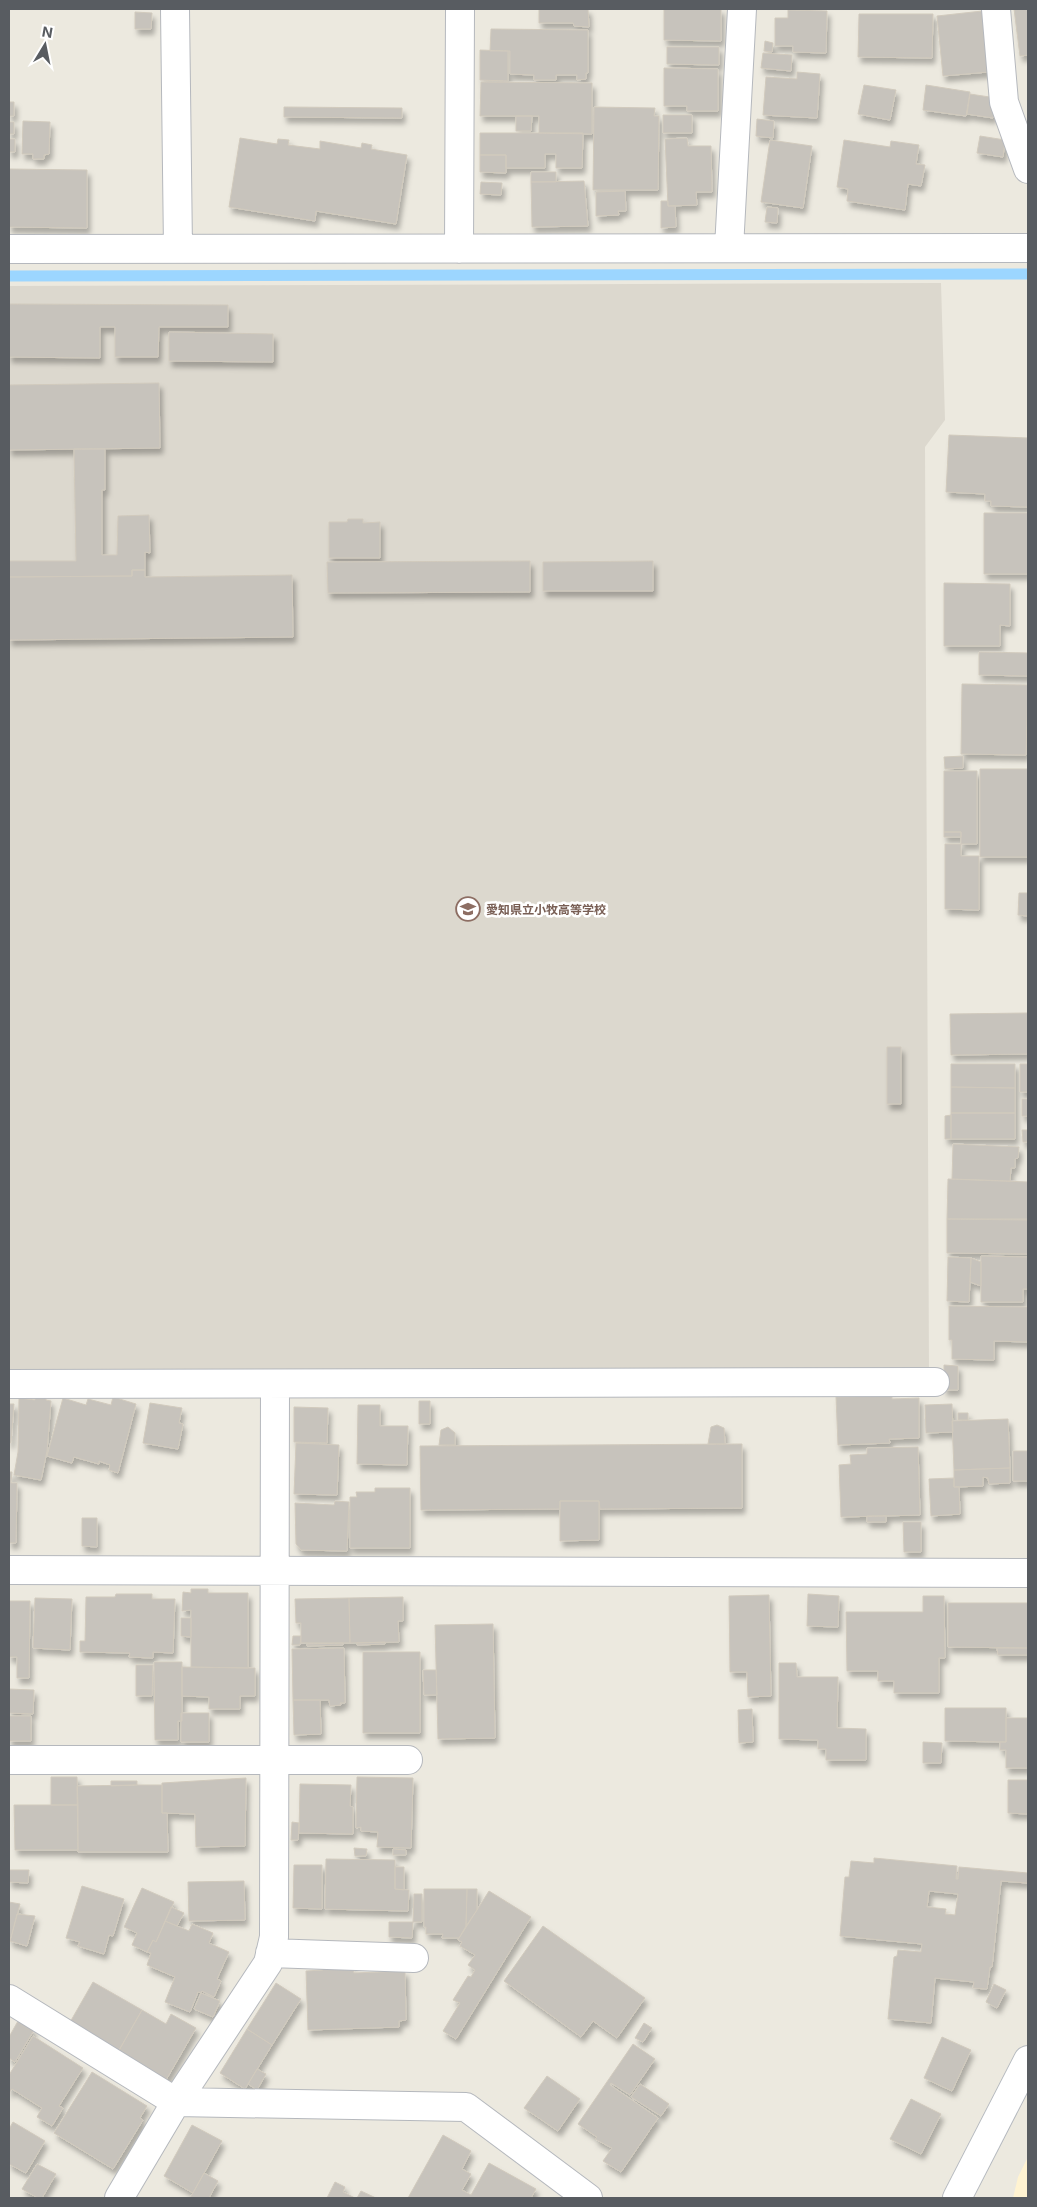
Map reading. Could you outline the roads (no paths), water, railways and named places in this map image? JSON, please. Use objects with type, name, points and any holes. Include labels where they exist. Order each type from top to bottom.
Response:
[{"type":"street","points":[[175,9],[178,249]]},
{"type":"street","points":[[459,249],[460,9]]},
{"type":"street","points":[[729,248],[742,9]]},
{"type":"street","points":[[996,9],[1004,102],[1028,169]]},
{"type":"street","points":[[9,249],[1028,248]]},
{"type":"street","points":[[9,1384],[935,1382]]},
{"type":"street","points":[[119,2198],[176,2102],[268,1962],[274,1937],[275,1384]]},
{"type":"street","points":[[9,1570],[1028,1573]]},
{"type":"street","points":[[9,1760],[275,1762],[408,1760]]},
{"type":"street","points":[[270,1953],[414,1958]]},
{"type":"street","points":[[9,1999],[176,2102],[466,2107],[588,2198]]},
{"type":"street","points":[[957,2198],[1028,2060]]},
{"type":"waterway","points":[[9,276],[1028,274]]},
{"type":"place","name":"愛知県立小牧高等学校","points":[[468,909]]}]
